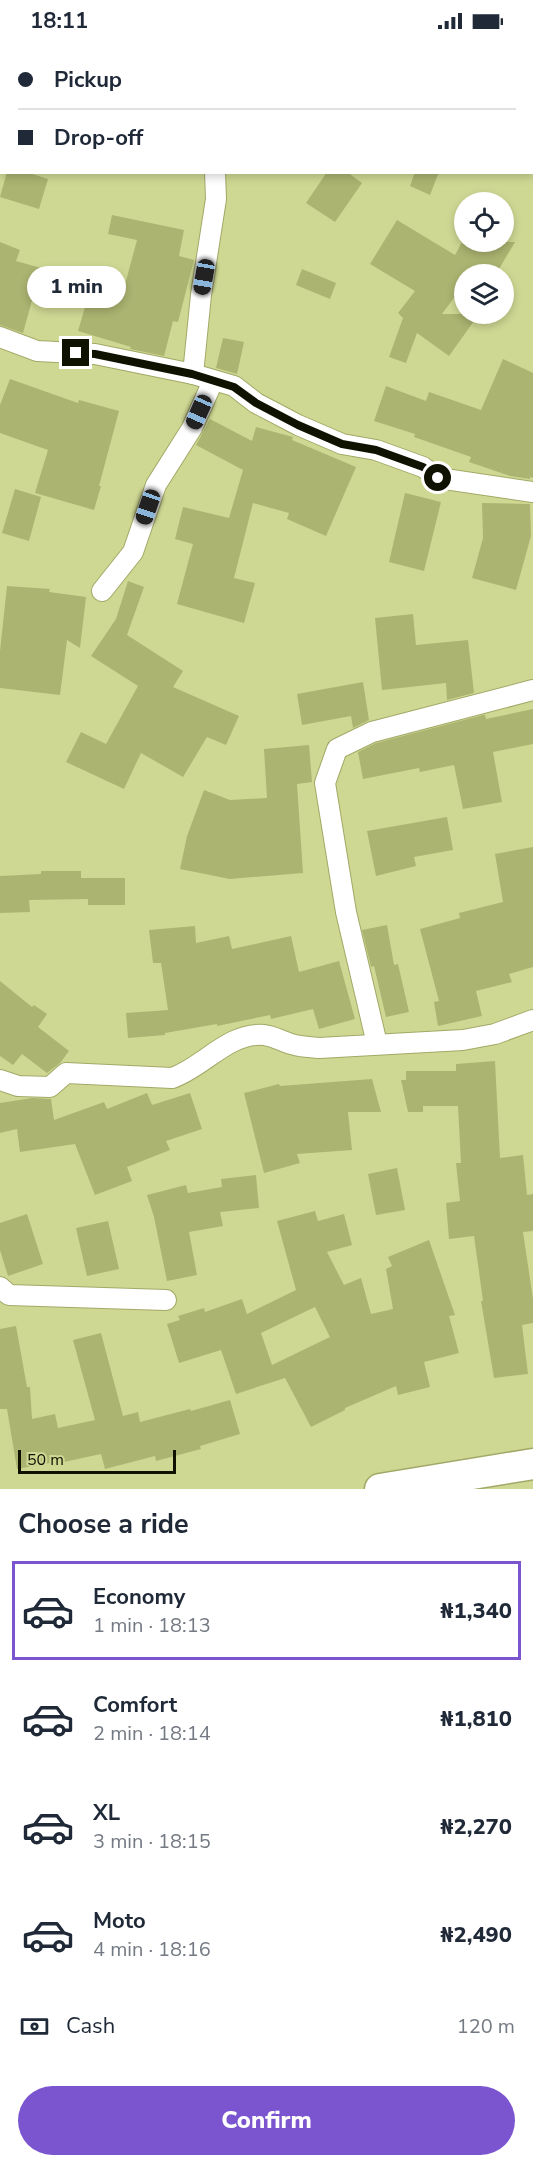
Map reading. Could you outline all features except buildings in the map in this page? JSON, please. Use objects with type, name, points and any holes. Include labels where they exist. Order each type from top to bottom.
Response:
[{"type":"highway","points":[[380,1489],[533,1464]]},
{"type":"street","points":[[192,374],[201,295],[216,199],[215,174]]},
{"type":"street","points":[[0,337],[37,351],[95,354],[192,374],[234,387],[256,403],[342,444],[376,450],[423,467],[438,478],[533,492]]},
{"type":"street","points":[[102,591],[133,552],[156,485],[192,428],[213,381]]},
{"type":"street","points":[[377,1044],[346,912],[325,783],[337,749],[372,732],[533,690]]},
{"type":"street","points":[[0,1080],[18,1086],[50,1087],[66,1073],[172,1078],[183,1074],[242,1037],[265,1035],[295,1045],[319,1048],[463,1040],[495,1034],[533,1020]]},
{"type":"street","points":[[0,1287],[9,1295],[166,1300]]},
{"type":"route","points":[[76,353],[95,354],[192,374],[234,387],[256,403],[298,425],[342,444],[376,450],[423,467],[438,478]]}]
